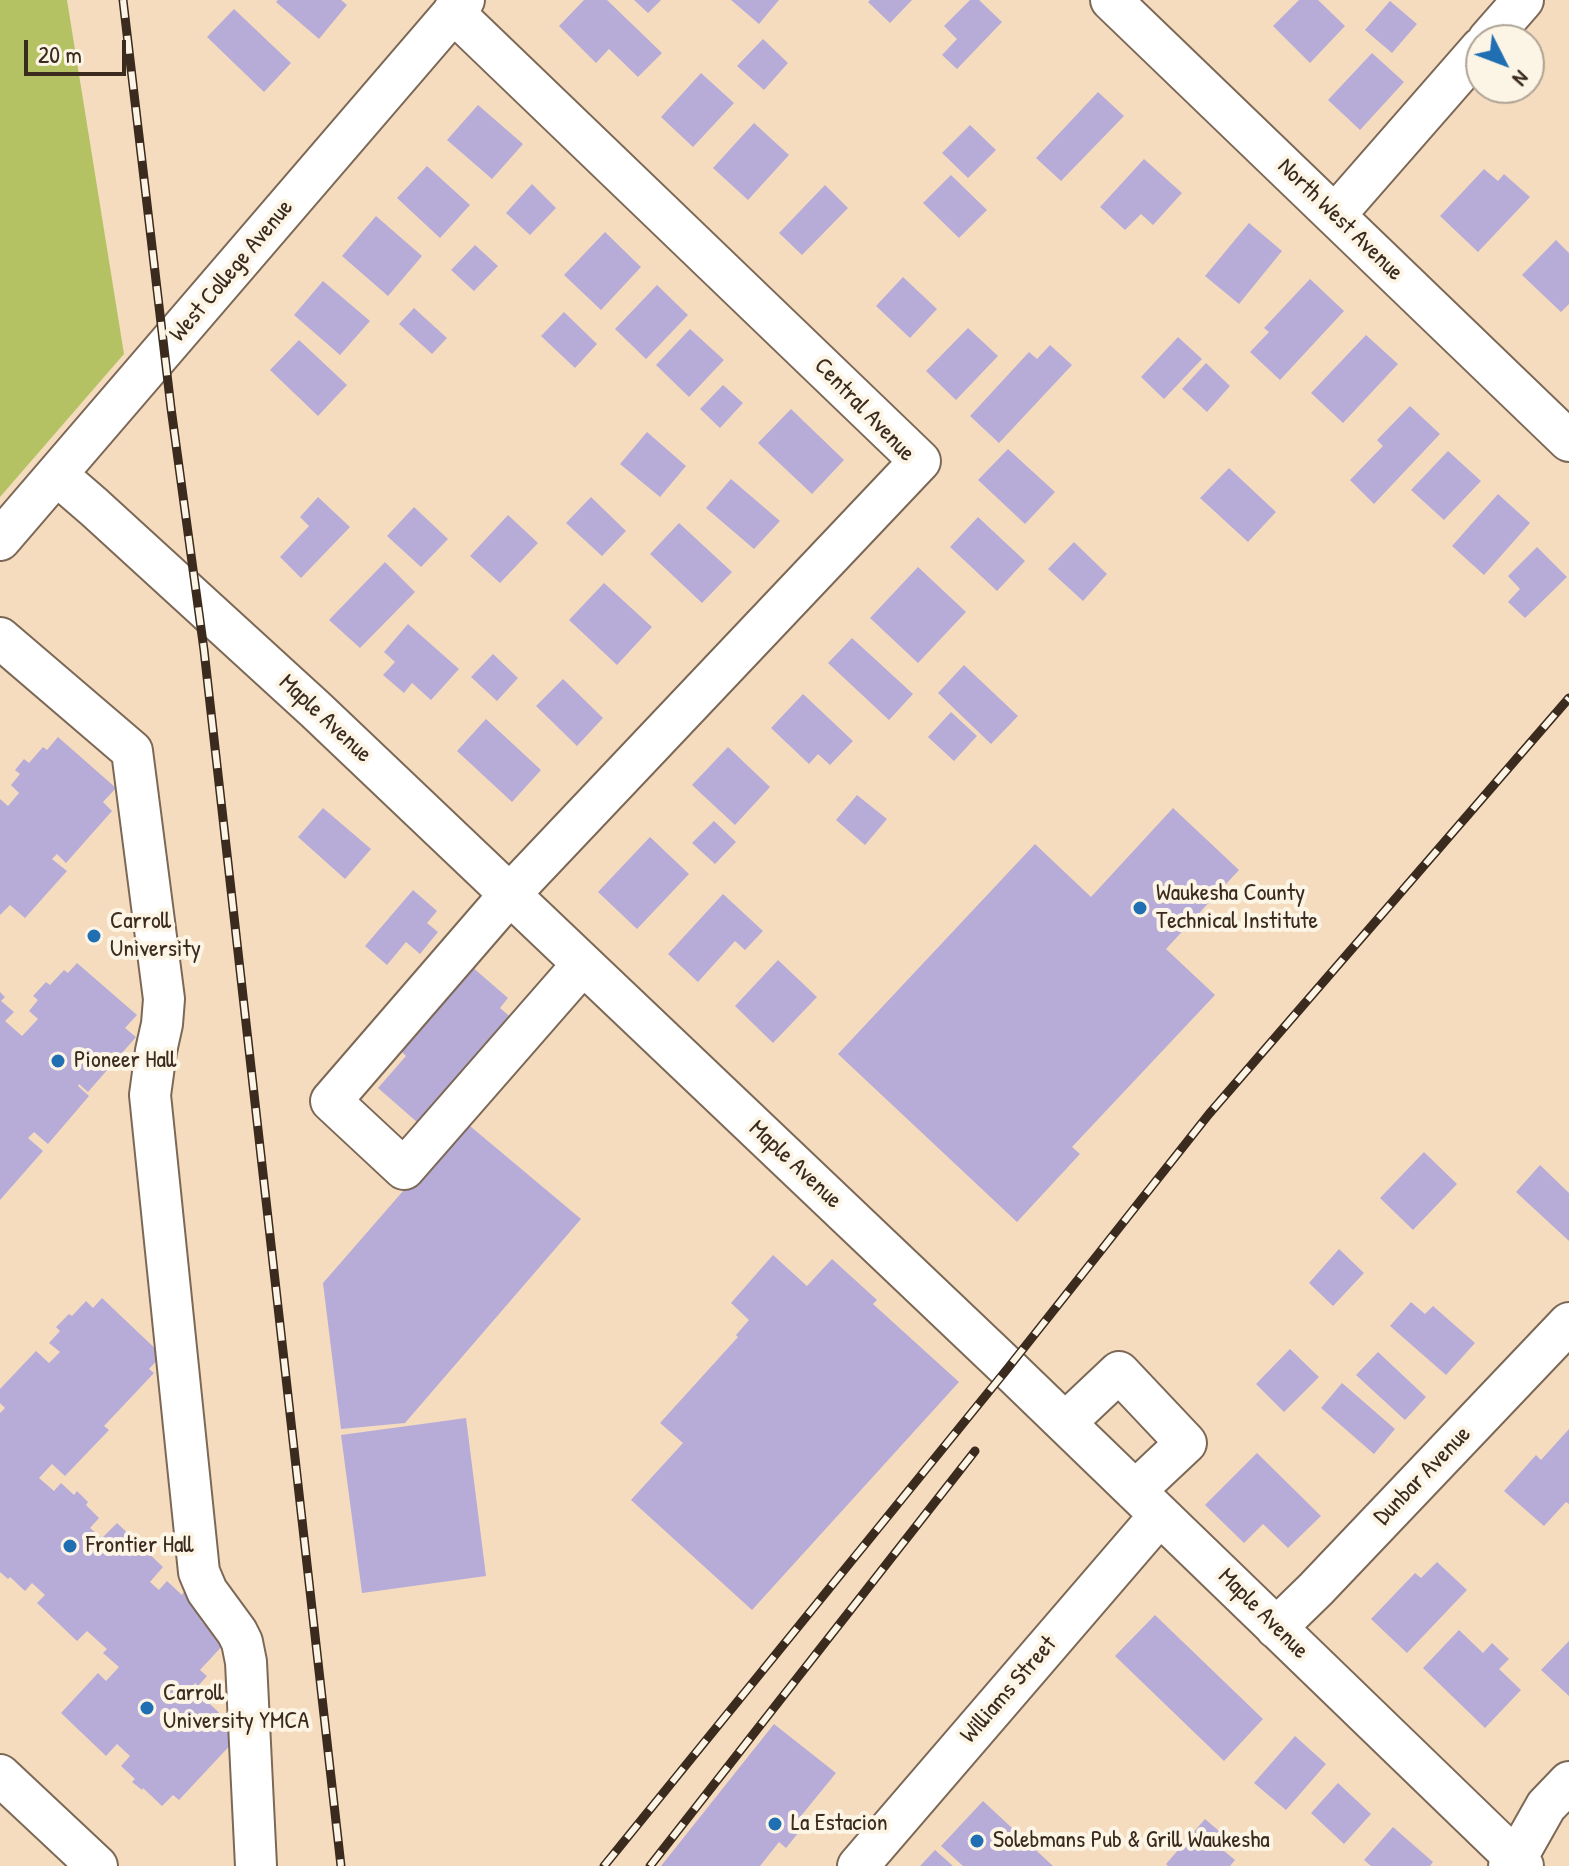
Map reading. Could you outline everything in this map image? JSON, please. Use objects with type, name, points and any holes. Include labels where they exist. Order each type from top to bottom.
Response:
[{"type":"street","points":[[1502,24],[1523,0]]},
{"type":"street","name":"North West Avenue","points":[[1127,5],[1335,215],[1569,441]]},
{"type":"street","name":"West College Avenue","points":[[0,540],[458,6]]},
{"type":"street","name":"Central Avenue","points":[[458,6],[920,461],[510,894]]},
{"type":"street","points":[[1335,215],[1465,66]]},
{"type":"street","name":"Maple Avenue","points":[[57,475],[305,700],[510,894],[1233,1584],[1516,1864]]},
{"type":"street","points":[[0,638],[132,751],[164,999],[150,1095],[199,1572],[207,1591],[237,1632],[246,1662],[256,1866]]},
{"type":"street","points":[[510,894],[331,1101],[404,1169],[583,964]]},
{"type":"street","name":"Dunbar Avenue","points":[[1276,1628],[1569,1323]]},
{"type":"street","name":"Williams Street","points":[[863,1864],[1148,1503],[1186,1443],[1119,1372],[1065,1423]]},
{"type":"street","points":[[0,1775],[97,1866]]},
{"type":"street","points":[[1516,1864],[1546,1806],[1569,1782]]},
{"type":"green space","points":[[0,0],[67,0],[124,354],[0,497]]},
{"type":"building","points":[[341,0],[347,5],[319,39],[276,2]]},
{"type":"building","points":[[584,0],[607,0],[662,53],[638,77],[609,49],[596,63],[559,26]]},
{"type":"building","points":[[634,0],[661,0],[648,13]]},
{"type":"building","points":[[731,0],[779,0],[759,24]]},
{"type":"building","points":[[912,0],[890,23],[868,2]]},
{"type":"building","points":[[970,0],[979,0],[1002,22],[957,69],[942,55],[957,39],[944,26]]},
{"type":"building","points":[[1299,0],[1318,0],[1345,26],[1310,63],[1273,26]]},
{"type":"building","points":[[1390,1],[1417,24],[1392,53],[1365,30]]},
{"type":"building","points":[[234,9],[291,63],[264,92],[207,37]]},
{"type":"building","points":[[763,39],[788,63],[764,90],[737,66]]},
{"type":"building","points":[[1372,53],[1404,82],[1360,130],[1328,100]]},
{"type":"building","points":[[701,73],[734,103],[693,147],[661,117]]},
{"type":"building","points":[[1098,92],[1124,116],[1061,181],[1036,158]]},
{"type":"building","points":[[478,105],[523,144],[492,179],[447,140]]},
{"type":"building","points":[[754,123],[789,155],[748,200],[713,168]]},
{"type":"building","points":[[970,125],[996,150],[968,178],[942,153]]},
{"type":"building","points":[[1144,159],[1182,193],[1153,225],[1141,214],[1125,230],[1100,207]]},
{"type":"building","points":[[427,166],[470,205],[440,238],[397,198]]},
{"type":"building","points":[[1484,169],[1498,181],[1504,174],[1530,197],[1478,252],[1440,216]]},
{"type":"building","points":[[951,175],[987,210],[959,238],[923,203]]},
{"type":"building","points":[[532,184],[556,208],[530,235],[506,213]]},
{"type":"building","points":[[825,185],[848,208],[802,255],[779,233]]},
{"type":"building","points":[[376,216],[422,256],[388,296],[342,256]]},
{"type":"building","points":[[1249,223],[1282,251],[1239,304],[1205,276]]},
{"type":"building","points":[[605,232],[641,267],[601,310],[564,275]]},
{"type":"building","points":[[1556,240],[1569,253],[1569,304],[1561,312],[1522,275]]},
{"type":"building","points":[[475,245],[498,266],[474,291],[451,270]]},
{"type":"building","points":[[903,277],[937,309],[910,338],[876,306]]},
{"type":"building","points":[[1310,279],[1344,311],[1280,380],[1250,352],[1269,332],[1264,328]]},
{"type":"building","points":[[323,281],[370,321],[340,355],[294,315]]},
{"type":"building","points":[[657,285],[688,315],[646,359],[615,329]]},
{"type":"building","points":[[414,308],[447,338],[432,354],[399,324]]},
{"type":"building","points":[[564,312],[597,344],[575,368],[541,336]]},
{"type":"building","points":[[968,328],[998,356],[956,400],[926,371]]},
{"type":"building","points":[[690,329],[724,360],[689,397],[656,365]]},
{"type":"building","points":[[1366,335],[1398,364],[1343,423],[1311,393]]},
{"type":"building","points":[[1178,337],[1202,359],[1164,399],[1141,377]]},
{"type":"building","points":[[299,340],[347,385],[318,416],[270,370]]},
{"type":"building","points":[[1050,345],[1072,365],[999,443],[970,416],[1029,352],[1037,359]]},
{"type":"building","points":[[1206,363],[1230,386],[1207,412],[1182,389]]},
{"type":"building","points":[[723,385],[743,403],[720,428],[700,409]]},
{"type":"building","points":[[1410,406],[1440,434],[1374,504],[1350,480],[1383,446],[1377,440]]},
{"type":"building","points":[[791,409],[844,460],[812,494],[758,443]]},
{"type":"building","points":[[647,432],[686,466],[660,497],[620,464]]},
{"type":"building","points":[[1008,449],[1055,492],[1025,524],[978,480]]},
{"type":"building","points":[[1448,451],[1481,481],[1444,520],[1411,490]]},
{"type":"building","points":[[1229,468],[1276,512],[1248,542],[1200,498]]},
{"type":"building","points":[[731,479],[780,521],[754,549],[706,508]]},
{"type":"building","points":[[1498,494],[1530,523],[1484,575],[1452,546]]},
{"type":"building","points":[[318,497],[350,527],[301,578],[280,557],[309,526],[300,517]]},
{"type":"building","points":[[591,497],[626,531],[602,556],[566,523]]},
{"type":"building","points":[[414,507],[448,539],[421,567],[387,536]]},
{"type":"building","points":[[508,515],[538,543],[500,583],[470,556]]},
{"type":"building","points":[[978,517],[1025,561],[997,591],[950,547]]},
{"type":"building","points":[[679,523],[732,572],[702,603],[650,554]]},
{"type":"building","points":[[1074,542],[1107,574],[1083,601],[1048,569]]},
{"type":"building","points":[[1537,547],[1567,577],[1525,618],[1508,602],[1520,589],[1508,576]]},
{"type":"building","points":[[385,562],[415,592],[360,648],[329,620]]},
{"type":"building","points":[[918,567],[966,612],[918,663],[870,618]]},
{"type":"building","points":[[604,583],[652,627],[617,665],[569,620]]},
{"type":"building","points":[[408,624],[459,669],[431,700],[412,683],[404,693],[383,675],[395,662],[384,652]]},
{"type":"building","points":[[852,638],[913,694],[889,720],[828,663]]},
{"type":"building","points":[[493,654],[518,678],[497,701],[471,677]]},
{"type":"building","points":[[964,665],[1018,716],[991,744],[938,693]]},
{"type":"building","points":[[563,679],[603,718],[577,746],[536,706]]},
{"type":"building","points":[[803,694],[853,741],[830,765],[818,754],[809,764],[771,728]]},
{"type":"building","points":[[951,712],[977,736],[954,761],[928,737]]},
{"type":"building","points":[[486,719],[541,770],[512,802],[457,751]]},
{"type":"building","points":[[58,737],[116,788],[103,802],[112,811],[66,863],[57,854],[52,859],[67,871],[25,918],[10,905],[0,915],[0,799],[8,806],[19,793],[11,785],[20,774],[15,770],[24,759],[29,763],[43,747],[47,750]]},
{"type":"building","points":[[728,747],[770,787],[735,825],[692,785]]},
{"type":"building","points":[[857,795],[887,819],[865,845],[836,820]]},
{"type":"building","points":[[323,808],[371,849],[345,879],[298,837]]},
{"type":"building","points":[[1173,808],[1239,870],[1166,949],[1215,995],[1072,1147],[1080,1154],[1017,1222],[838,1054],[1035,844],[1091,897]]},
{"type":"building","points":[[714,821],[736,842],[715,864],[692,843]]},
{"type":"building","points":[[650,837],[689,874],[637,929],[598,892]]},
{"type":"building","points":[[413,890],[437,911],[427,923],[438,932],[420,954],[406,942],[387,965],[365,946]]},
{"type":"building","points":[[723,894],[763,931],[745,950],[735,941],[698,982],[668,954]]},
{"type":"building","points":[[778,960],[817,997],[773,1043],[735,1006]]},
{"type":"building","name":"Pioneer Hall","points":[[77,963],[137,1015],[125,1028],[136,1037],[88,1092],[79,1084],[89,1096],[48,1144],[34,1132],[28,1138],[43,1151],[0,1200],[0,992],[5,997],[1,1001],[14,1012],[5,1021],[22,1036],[38,1019],[29,1011],[38,1000],[33,996],[46,982],[50,985],[64,970],[68,973]]},
{"type":"building","points":[[471,966],[508,998],[500,1008],[522,1027],[425,1129],[378,1088],[406,1056],[398,1048]]},
{"type":"building","points":[[464,1121],[581,1219],[405,1423],[341,1429],[323,1283]]},
{"type":"building","points":[[1424,1152],[1457,1184],[1413,1230],[1380,1198]]},
{"type":"building","points":[[1540,1165],[1569,1193],[1569,1241],[1516,1192]]},
{"type":"building","points":[[1339,1249],[1364,1273],[1333,1306],[1309,1283]]},
{"type":"building","points":[[773,1255],[807,1286],[832,1259],[877,1300],[873,1304],[959,1382],[752,1610],[631,1500],[683,1443],[660,1423],[738,1337],[736,1335],[749,1320],[731,1303]]},
{"type":"building","name":"Frontier Hall","points":[[102,1298],[162,1355],[149,1369],[154,1373],[104,1426],[109,1430],[65,1476],[52,1464],[39,1478],[54,1491],[61,1483],[74,1495],[77,1491],[99,1518],[90,1528],[102,1538],[117,1523],[163,1567],[150,1582],[159,1590],[167,1581],[182,1595],[184,1592],[196,1602],[192,1605],[205,1617],[201,1621],[225,1643],[200,1670],[207,1676],[198,1686],[195,1683],[192,1687],[233,1726],[228,1731],[236,1739],[179,1800],[173,1795],[162,1806],[132,1782],[135,1779],[121,1766],[130,1756],[117,1744],[106,1756],[61,1713],[98,1673],[106,1681],[119,1667],[103,1653],[107,1649],[87,1631],[77,1641],[37,1603],[45,1595],[32,1583],[25,1591],[0,1572],[0,1413],[5,1408],[0,1403],[0,1389],[36,1351],[49,1363],[60,1352],[49,1343],[60,1331],[56,1327],[86,1301],[93,1308]]},
{"type":"building","points":[[1411,1302],[1425,1314],[1433,1306],[1475,1343],[1446,1375],[1390,1326]]},
{"type":"building","points":[[1290,1349],[1319,1377],[1284,1412],[1256,1384]]},
{"type":"building","points":[[1378,1352],[1426,1397],[1405,1420],[1356,1375]]},
{"type":"building","points":[[1342,1383],[1395,1429],[1374,1454],[1321,1408]]},
{"type":"building","points":[[466,1418],[486,1576],[362,1593],[341,1435]]},
{"type":"building","points":[[1569,1429],[1569,1504],[1566,1502],[1544,1526],[1504,1491],[1536,1455],[1541,1460]]},
{"type":"building","points":[[1257,1453],[1321,1516],[1288,1548],[1263,1524],[1244,1543],[1205,1505]]},
{"type":"building","points":[[1437,1562],[1467,1590],[1407,1653],[1371,1619],[1415,1573],[1421,1578]]},
{"type":"building","points":[[1155,1615],[1263,1719],[1224,1761],[1115,1656]]},
{"type":"building","points":[[1459,1630],[1483,1653],[1492,1643],[1509,1659],[1499,1669],[1521,1690],[1485,1728],[1423,1668]]},
{"type":"building","points":[[1569,1641],[1569,1696],[1541,1670]]},
{"type":"building","points":[[774,1724],[836,1773],[792,1827],[799,1832],[786,1848],[779,1842],[760,1866],[661,1866]]},
{"type":"building","points":[[1295,1736],[1326,1764],[1286,1810],[1254,1783]]},
{"type":"building","points":[[1338,1783],[1371,1814],[1344,1844],[1311,1813]]},
{"type":"building","points":[[983,1801],[1053,1866],[963,1866],[941,1846]]},
{"type":"building","points":[[1205,1819],[1226,1837],[1218,1846],[1235,1860],[1230,1866],[1168,1866],[1166,1864]]},
{"type":"building","points":[[1393,1827],[1433,1862],[1430,1866],[1371,1866],[1364,1860]]},
{"type":"building","points":[[935,1850],[953,1866],[920,1866]]},
{"type":"railway","points":[[123,0],[171,408],[204,650],[341,1866]]},
{"type":"railway","points":[[604,1866],[1008,1368],[1209,1114],[1569,698]]},
{"type":"railway","points":[[650,1866],[975,1451]]},
{"type":"place","name":"Waukesha County Technical Institute","points":[[1140,908]]},
{"type":"place","name":"Carroll University","points":[[94,936]]},
{"type":"place","name":"Pioneer Hall","points":[[58,1061]]},
{"type":"place","name":"Frontier Hall","points":[[70,1546]]},
{"type":"place","name":"Carroll University YMCA","points":[[147,1708]]},
{"type":"place","name":"La Estacion","points":[[775,1824]]},
{"type":"place","name":"Solebmans Pub & Grill Waukesha","points":[[977,1841]]}]
